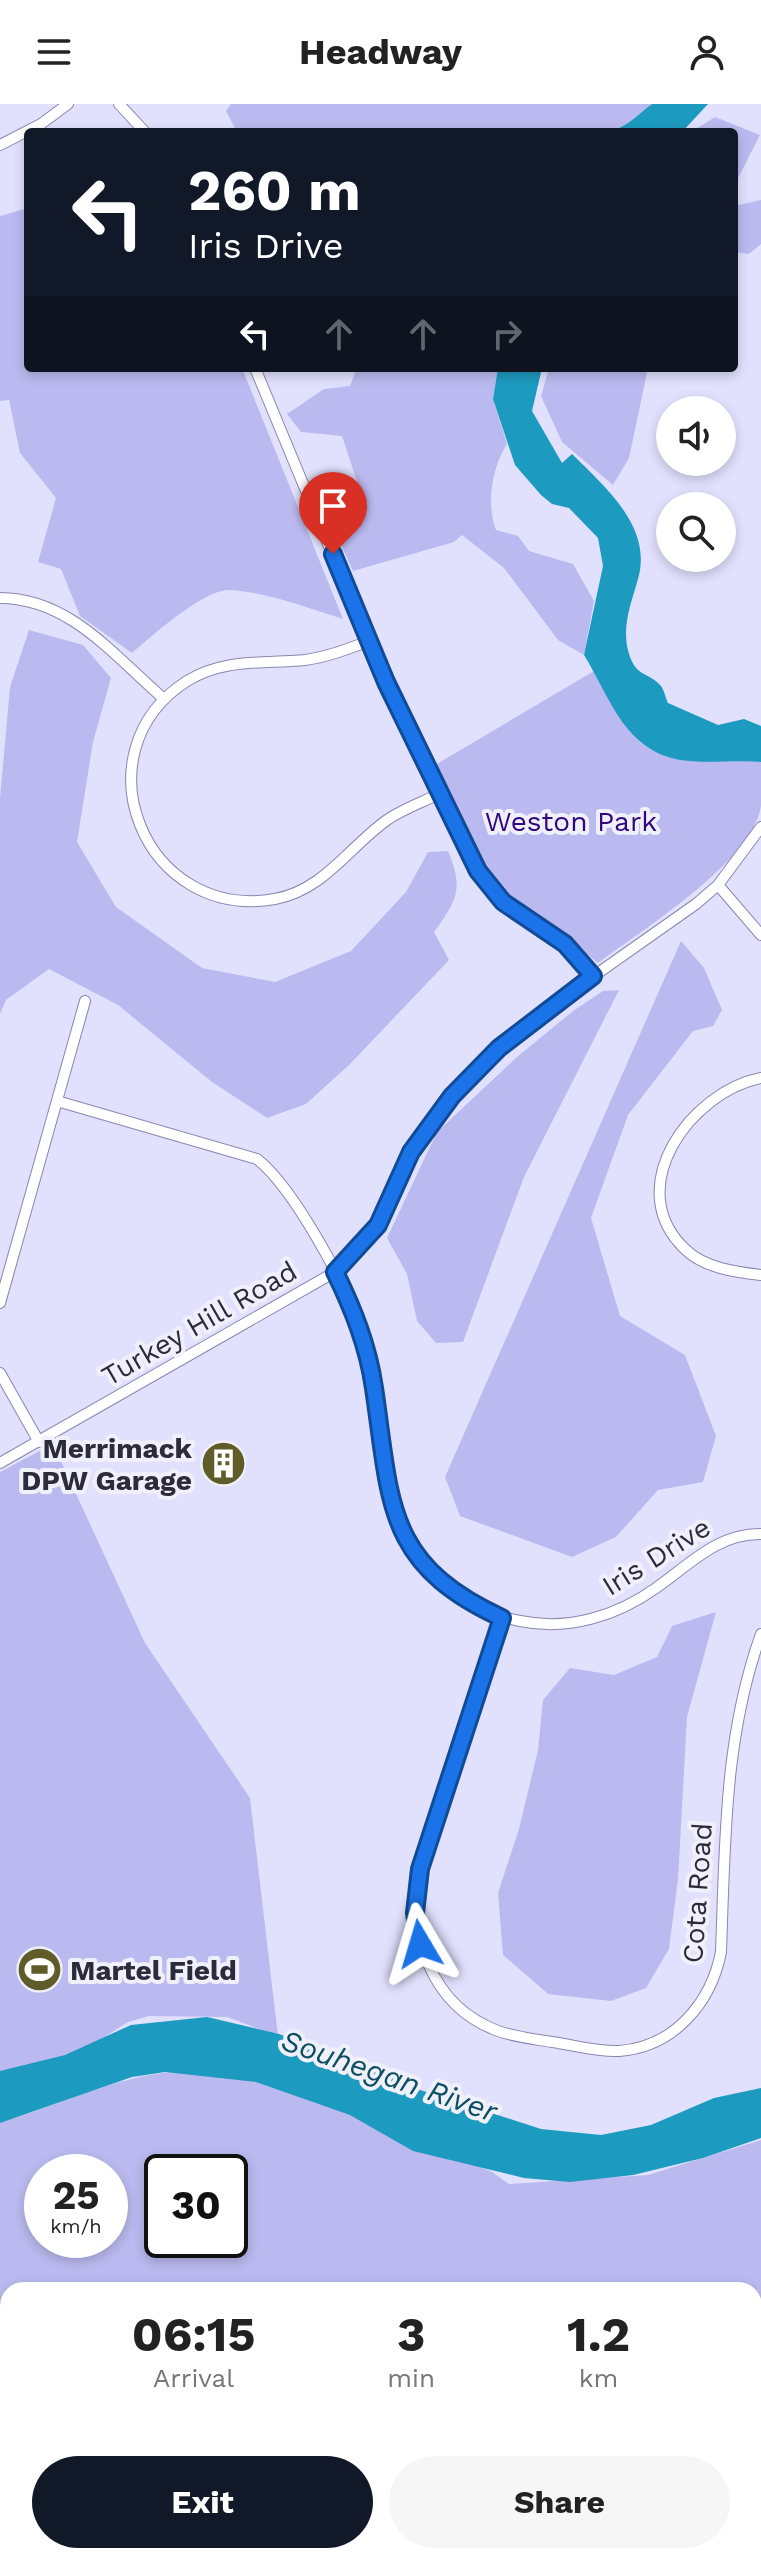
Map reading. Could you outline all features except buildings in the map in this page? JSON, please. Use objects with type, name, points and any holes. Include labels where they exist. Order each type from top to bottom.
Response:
[{"type":"street","points":[[33,128],[68,104]]},
{"type":"street","points":[[119,104],[141,128]]},
{"type":"street","points":[[0,145],[24,133]]},
{"type":"street","points":[[257,372],[369,641],[489,888],[510,909],[565,944],[593,976]]},
{"type":"street","points":[[0,598],[39,603],[68,616],[164,699]]},
{"type":"street","points":[[369,641],[320,657],[221,666],[190,679],[164,699],[147,723],[135,750],[131,778],[134,807],[143,835],[159,859],[180,879],[206,893],[248,901],[291,895],[324,876],[385,821],[441,793]]},
{"type":"street","name":"Turkey Hill Road","points":[[0,1463],[335,1272],[378,1225],[411,1152],[452,1096],[499,1048],[718,885],[761,827]]},
{"type":"street","points":[[718,885],[761,935]]},
{"type":"street","points":[[0,1303],[85,1001]]},
{"type":"street","points":[[761,1078],[728,1088],[687,1120],[667,1156],[661,1197],[665,1218],[674,1236],[687,1251],[724,1269],[761,1275]]},
{"type":"street","name":"Iris Drive","points":[[57,1101],[257,1159],[273,1172],[335,1272],[363,1334],[374,1386],[386,1489],[415,1555],[444,1584],[502,1618],[543,1624],[603,1616],[641,1599],[726,1539],[761,1534]]},
{"type":"street","points":[[0,1373],[39,1442]]},
{"type":"street","name":"Cota Road","points":[[502,1618],[420,1869],[415,1913],[420,1944],[431,1971],[448,1996],[485,2024],[514,2035],[608,2051],[636,2048],[673,2032],[701,2004],[715,1978],[721,1952],[730,1750],[741,1698],[761,1634]]},
{"type":"green space","points":[[231,104],[652,104],[617,128],[235,128],[226,111]]},
{"type":"green space","points":[[715,117],[760,135],[738,178],[738,128],[697,128]]},
{"type":"green space","points":[[761,200],[761,244],[749,254],[738,253],[738,205]]},
{"type":"green space","points":[[24,209],[24,372],[244,372],[343,619],[272,597],[229,590],[192,605],[132,653],[80,616],[61,569],[38,562],[56,498],[20,453],[9,400],[0,401],[0,216]]},
{"type":"green space","points":[[355,372],[497,372],[493,399],[507,444],[492,486],[491,509],[496,530],[518,536],[529,551],[573,564],[594,601],[584,655],[558,640],[504,568],[462,535],[454,542],[353,571],[320,498],[330,491],[347,510],[364,503],[342,436],[301,432],[287,414],[324,389],[350,386]]},
{"type":"green space","points":[[548,372],[647,372],[629,458],[613,485],[562,442],[541,396]]},
{"type":"green space","points":[[29,630],[83,645],[111,678],[93,742],[77,842],[116,907],[202,968],[275,982],[351,951],[406,892],[428,852],[448,851],[456,875],[456,894],[434,932],[449,960],[350,1064],[306,1104],[267,1118],[212,1082],[118,1005],[49,969],[6,1000],[0,1014],[0,798],[10,687]]},
{"type":"green space","name":"Weston Park","points":[[594,671],[626,725],[650,749],[679,758],[761,762],[761,806],[753,827],[738,850],[667,914],[598,963],[560,933],[505,900],[476,861],[435,765]]},
{"type":"green space","points":[[681,941],[704,968],[722,1010],[713,1026],[693,1031],[628,1115],[591,1218],[620,1316],[685,1355],[716,1436],[703,1482],[658,1490],[616,1537],[572,1557],[460,1516],[445,1477]]},
{"type":"green space","points":[[619,990],[524,1177],[463,1342],[436,1343],[417,1321],[407,1274],[387,1238],[437,1132],[517,1057],[573,1011],[603,991]]},
{"type":"green space","points":[[53,1444],[145,1643],[250,1798],[278,2036],[227,2017],[149,2016],[128,2022],[78,2054],[0,2072],[0,1472]]},
{"type":"green space","points":[[716,1612],[687,1717],[678,1879],[669,1949],[646,1988],[611,2001],[548,1994],[503,1955],[498,1893],[519,1829],[538,1750],[543,1700],[570,1668],[614,1675],[657,1657],[672,1626]]},
{"type":"green space","points":[[191,2071],[259,2082],[351,2110],[492,2172],[509,2184],[648,2175],[761,2140],[761,2282],[0,2282],[0,2122],[117,2083]]},
{"type":"water","points":[[652,104],[708,104],[686,128],[618,128]]},
{"type":"water","points":[[497,372],[541,372],[532,411],[562,463],[572,454],[598,480],[623,509],[639,542],[641,560],[626,628],[627,646],[633,664],[661,686],[668,703],[718,725],[744,719],[761,726],[761,762],[690,761],[668,757],[639,740],[617,715],[584,655],[603,566],[598,538],[569,508],[552,504],[541,495],[515,465],[493,399]]},
{"type":"water","name":"Souhegan River","points":[[207,2017],[279,2034],[382,2069],[420,2090],[541,2129],[601,2135],[651,2125],[714,2098],[761,2088],[761,2138],[703,2158],[633,2175],[570,2182],[524,2178],[413,2151],[350,2115],[256,2082],[165,2072],[132,2077],[0,2123],[0,2071],[65,2055],[131,2025]]},
{"type":"place","name":"Merrimack DPW Garage","points":[[223,1464]]},
{"type":"place","name":"Martel Field","points":[[39,1970]]},
{"type":"route","points":[[333,554],[386,682],[478,871],[503,902],[565,944],[593,976],[499,1048],[452,1096],[427,1126],[411,1152],[378,1225],[364,1244],[335,1272],[363,1334],[374,1386],[386,1489],[396,1519],[415,1555],[428,1570],[461,1597],[502,1618],[420,1869],[415,1913],[420,1944]]}]
